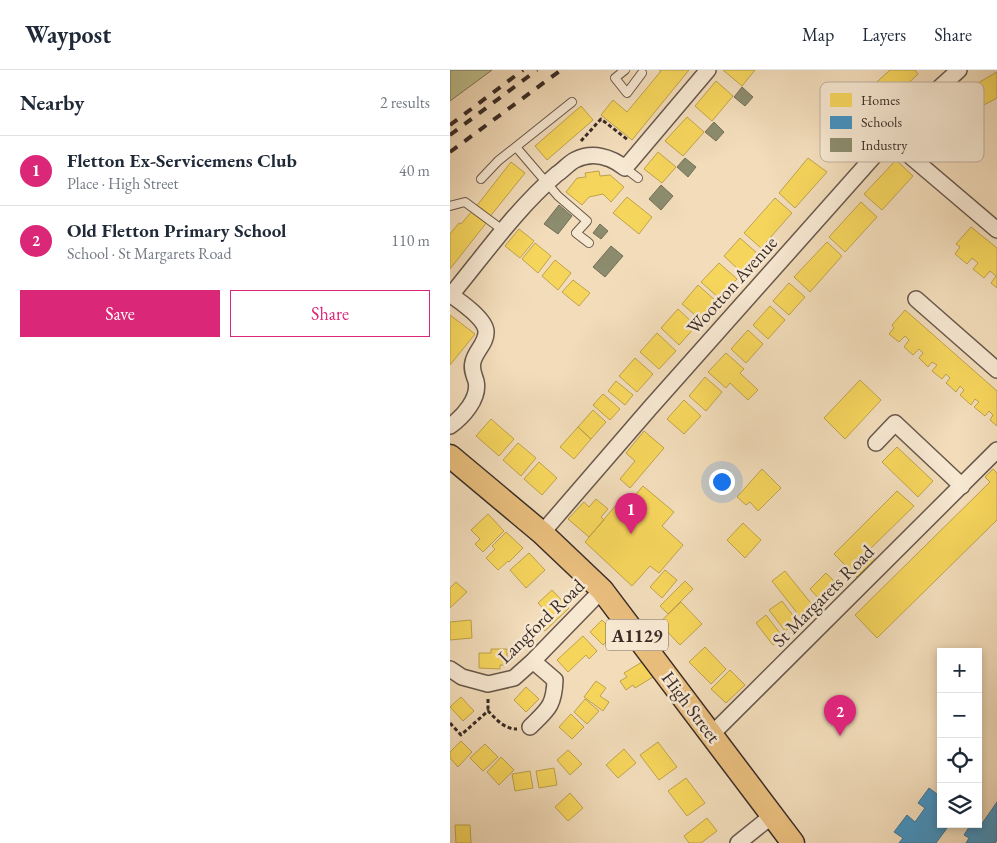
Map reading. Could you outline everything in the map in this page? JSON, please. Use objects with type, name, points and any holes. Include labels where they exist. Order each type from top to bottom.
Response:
[{"type":"main road","name":"High Street","points":[[450,456],[542,533],[602,590],[794,843]]},
{"type":"street","points":[[450,426],[472,402],[476,392],[472,362],[485,340],[486,330],[483,322],[452,299],[527,202],[547,183],[575,160],[588,157],[601,156],[614,159],[625,168],[708,70]]},
{"type":"street","name":"Wootton Avenue","points":[[946,82],[959,70]]},
{"type":"street","name":"Wootton Avenue","points":[[542,533],[650,408],[869,162]]},
{"type":"street","points":[[917,162],[997,230]]},
{"type":"street","points":[[916,299],[997,370]]},
{"type":"street","points":[[876,443],[894,423],[962,486]]},
{"type":"street","name":"St Margarets Road","points":[[712,734],[997,450]]},
{"type":"street","name":"Langford Road","points":[[450,669],[462,677],[488,684],[514,678],[602,590]]},
{"type":"street","points":[[530,727],[550,706],[555,696],[555,680],[534,660]]},
{"type":"street","points":[[738,843],[773,815]]},
{"type":"lane","points":[[625,70],[615,78],[627,93],[642,73]]},
{"type":"lane","points":[[481,179],[498,161],[572,102]]},
{"type":"lane","points":[[516,147],[558,196],[587,221],[576,233],[589,243]]},
{"type":"lane","points":[[625,168],[638,178]]},
{"type":"lane","points":[[450,206],[465,202],[504,231]]},
{"type":"path","points":[[450,723],[461,735],[488,711],[510,729],[530,727]]},
{"type":"green space","points":[[450,70],[492,70],[450,101]]},
{"type":"building: Homes","points":[[659,70],[689,70],[632,140],[601,115],[613,100],[627,112],[661,71]]},
{"type":"building: Homes","points":[[723,70],[755,70],[742,86]]},
{"type":"building: Homes","points":[[890,70],[915,70],[918,74],[910,82],[877,82]]},
{"type":"building: Homes","points":[[997,72],[997,98],[984,105],[984,82],[980,82]]},
{"type":"building: Homes","points":[[716,81],[733,96],[712,121],[695,106]]},
{"type":"building: Homes","points":[[581,106],[593,120],[547,160],[535,146]]},
{"type":"building: Homes","points":[[687,117],[704,132],[683,156],[665,141]]},
{"type":"building: Homes","points":[[658,152],[676,167],[662,183],[644,169]]},
{"type":"building: Homes","points":[[808,158],[827,172],[795,208],[779,193]]},
{"type":"building: Homes","points":[[511,162],[525,173],[488,219],[475,208]]},
{"type":"building: Homes","points":[[894,162],[898,162],[913,176],[882,210],[864,194]]},
{"type":"building: Homes","points":[[599,171],[600,176],[610,175],[624,187],[611,202],[603,194],[589,197],[582,205],[566,192],[577,178],[586,177],[585,173]]},
{"type":"building: Homes","points":[[627,197],[652,217],[639,234],[613,213]]},
{"type":"building: Homes","points":[[775,198],[792,213],[761,248],[744,233]]},
{"type":"building: Homes","points":[[861,202],[877,217],[845,252],[829,237]]},
{"type":"building: Homes","points":[[473,210],[487,222],[450,269],[450,234]]},
{"type":"building: Homes","points":[[971,227],[997,248],[997,288],[991,283],[996,276],[990,271],[984,278],[973,269],[978,263],[972,258],[967,264],[955,254],[960,247],[956,244]]},
{"type":"building: Homes","points":[[519,229],[534,241],[520,258],[505,246]]},
{"type":"building: Homes","points":[[740,238],[758,254],[741,272],[724,256]]},
{"type":"building: Homes","points":[[827,242],[842,256],[810,292],[794,277]]},
{"type":"building: Homes","points":[[535,243],[551,256],[538,273],[522,259]]},
{"type":"building: Homes","points":[[555,260],[571,273],[558,290],[542,276]]},
{"type":"building: Homes","points":[[719,263],[737,279],[719,298],[701,282]]},
{"type":"building: Homes","points":[[573,280],[590,293],[579,306],[562,292]]},
{"type":"building: Homes","points":[[789,283],[805,297],[789,315],[773,301]]},
{"type":"building: Homes","points":[[698,285],[717,302],[701,320],[682,304]]},
{"type":"building: Homes","points":[[770,306],[785,320],[768,339],[753,325]]},
{"type":"building: Homes","points":[[678,309],[696,326],[679,345],[661,328]]},
{"type":"building: Homes","points":[[905,310],[997,391],[997,426],[990,420],[993,415],[989,411],[985,416],[974,407],[979,402],[975,399],[971,405],[960,395],[964,390],[960,386],[956,392],[946,383],[950,378],[946,374],[942,379],[932,371],[937,365],[932,362],[928,367],[919,358],[923,353],[919,349],[913,355],[904,347],[909,340],[905,336],[899,342],[889,334],[894,328],[892,325]]},
{"type":"building: Homes","points":[[450,315],[475,334],[450,365]]},
{"type":"building: Homes","points":[[748,330],[763,344],[746,363],[731,349]]},
{"type":"building: Homes","points":[[657,333],[676,351],[659,369],[640,352]]},
{"type":"building: Homes","points":[[726,353],[744,369],[740,373],[758,390],[748,400],[730,383],[726,388],[708,372]]},
{"type":"building: Homes","points":[[635,358],[653,374],[637,392],[619,376]]},
{"type":"building: Homes","points":[[705,377],[722,392],[706,411],[689,396]]},
{"type":"building: Homes","points":[[860,380],[881,400],[845,439],[824,418]]},
{"type":"building: Homes","points":[[616,381],[633,395],[625,405],[608,391]]},
{"type":"building: Homes","points":[[603,394],[620,409],[610,420],[593,405]]},
{"type":"building: Homes","points":[[684,400],[701,416],[684,434],[667,419]]},
{"type":"building: Homes","points":[[593,410],[606,422],[591,439],[578,427]]},
{"type":"building: Homes","points":[[491,419],[514,439],[499,456],[476,436]]},
{"type":"building: Homes","points":[[578,427],[591,439],[574,459],[560,447]]},
{"type":"building: Homes","points":[[644,431],[664,448],[630,488],[620,479],[635,461],[626,453]]},
{"type":"building: Homes","points":[[518,443],[536,458],[521,476],[503,460]]},
{"type":"building: Homes","points":[[897,447],[933,481],[918,497],[882,462]]},
{"type":"building: Homes","points":[[539,462],[557,478],[542,495],[524,479]]},
{"type":"building: Homes","points":[[762,469],[781,488],[758,511],[750,502],[746,505],[737,497]]},
{"type":"building: Homes","points":[[993,469],[997,473],[997,520],[877,638],[855,615],[990,482],[985,477]]},
{"type":"building: Homes","points":[[643,486],[674,512],[662,526],[683,545],[659,573],[650,566],[632,586],[585,542],[616,505],[622,510]]},
{"type":"building: Homes","points":[[897,491],[914,506],[867,552],[875,560],[857,577],[834,554]]},
{"type":"building: Homes","points":[[596,499],[608,509],[601,517],[604,520],[589,537],[568,519],[584,502],[589,507]]},
{"type":"building: Homes","points":[[488,514],[504,531],[483,552],[475,544],[480,539],[471,530]]},
{"type":"building: Homes","points":[[743,523],[761,540],[745,558],[727,540]]},
{"type":"building: Homes","points":[[506,532],[523,548],[498,570],[486,558],[495,549],[492,546]]},
{"type":"building: Homes","points":[[529,553],[545,570],[526,588],[510,570]]},
{"type":"building: Homes","points":[[665,570],[677,580],[662,598],[650,587]]},
{"type":"building: Homes","points":[[785,571],[814,607],[801,618],[772,581]]},
{"type":"building: Homes","points":[[826,573],[838,585],[821,601],[810,589]]},
{"type":"building: Homes","points":[[685,581],[693,589],[668,614],[660,606]]},
{"type":"building: Homes","points":[[456,582],[467,592],[450,608],[450,588]]},
{"type":"building: Homes","points":[[552,590],[569,608],[545,631],[539,626],[550,616],[538,603]]},
{"type":"building: Homes","points":[[782,601],[798,622],[785,631],[769,610]]},
{"type":"building: Homes","points":[[681,602],[702,624],[680,645],[659,623]]},
{"type":"building: Homes","points":[[766,615],[783,637],[773,645],[756,623]]},
{"type":"building: Homes","points":[[471,620],[472,638],[450,640],[450,622]]},
{"type":"building: Homes","points":[[602,620],[615,633],[603,645],[590,632]]},
{"type":"building: Homes","points":[[583,636],[597,651],[589,659],[586,655],[568,672],[557,660]]},
{"type":"building: Homes","points":[[705,647],[726,669],[711,684],[689,662]]},
{"type":"building: Homes","points":[[491,649],[507,649],[507,665],[500,665],[500,669],[479,668],[479,653],[491,653]]},
{"type":"building: Homes","points":[[642,662],[653,677],[635,688],[633,685],[626,690],[620,681],[627,677],[624,673]]},
{"type":"building: Homes","points":[[730,670],[745,685],[726,703],[711,689]]},
{"type":"building: Homes","points":[[596,681],[606,688],[600,696],[609,702],[603,711],[584,697]]},
{"type":"building: Homes","points":[[526,687],[539,699],[526,712],[514,700]]},
{"type":"building: Homes","points":[[461,697],[474,711],[463,721],[450,707]]},
{"type":"building: Homes","points":[[585,699],[599,711],[587,724],[574,712]]},
{"type":"building: Homes","points":[[571,714],[584,727],[572,739],[559,727]]},
{"type":"building: Homes","points":[[461,741],[472,752],[458,767],[450,758],[450,752]]},
{"type":"building: Homes","points":[[658,742],[677,767],[659,780],[640,755]]},
{"type":"building: Homes","points":[[485,744],[498,757],[483,771],[470,758]]},
{"type":"building: Homes","points":[[624,749],[636,763],[618,778],[606,765]]},
{"type":"building: Homes","points":[[568,750],[582,764],[570,775],[557,760]]},
{"type":"building: Homes","points":[[501,757],[514,770],[499,785],[487,772]]},
{"type":"building: Homes","points":[[554,768],[557,785],[539,788],[536,771]]},
{"type":"building: Homes","points":[[530,771],[533,788],[515,791],[512,774]]},
{"type":"building: Homes","points":[[686,778],[705,803],[687,816],[668,791]]},
{"type":"building: Homes","points":[[570,793],[583,808],[568,821],[555,807]]},
{"type":"building: Homes","points":[[707,818],[717,831],[701,843],[689,843],[684,836]]},
{"type":"building: Homes","points":[[455,825],[470,825],[471,843],[456,843]]},
{"type":"building: Schools","points":[[929,788],[937,794],[937,828],[947,828],[936,843],[899,843],[903,838],[894,832],[907,815],[915,822],[925,808],[918,803]]},
{"type":"building: Schools","points":[[997,802],[997,840],[995,843],[966,843],[969,838],[964,835],[968,828],[982,828],[982,824]]},
{"type":"building: Industry","points":[[742,87],[753,97],[745,106],[734,97]]},
{"type":"building: Industry","points":[[714,122],[724,132],[716,141],[705,132]]},
{"type":"building: Industry","points":[[685,158],[696,167],[688,177],[677,167]]},
{"type":"building: Industry","points":[[661,185],[673,196],[661,210],[649,199]]},
{"type":"building: Industry","points":[[559,205],[572,216],[558,234],[544,224]]},
{"type":"building: Industry","points":[[600,224],[608,231],[601,239],[593,233]]},
{"type":"building: Industry","points":[[611,246],[623,256],[605,277],[593,267]]},
{"type":"railway","points":[[450,125],[523,70]]},
{"type":"railway","points":[[450,135],[537,70]]},
{"type":"railway","points":[[450,152],[561,70]]},
{"type":"place","name":"Fletton Ex-Servicemens Club","points":[[631,534]]},
{"type":"place","name":"Old Fletton Primary School","points":[[840,736]]}]
